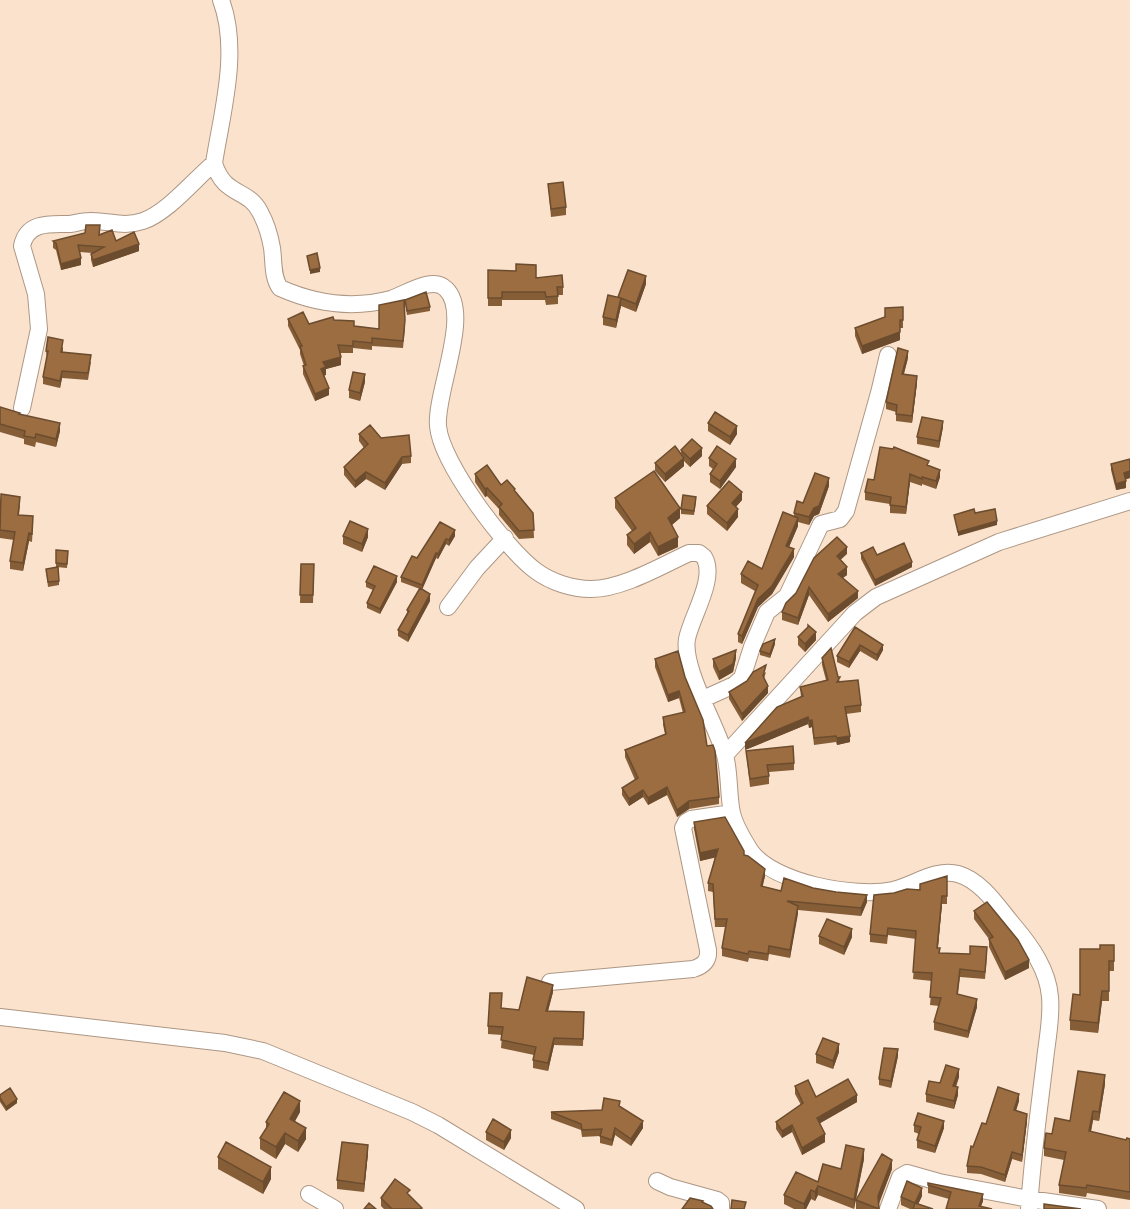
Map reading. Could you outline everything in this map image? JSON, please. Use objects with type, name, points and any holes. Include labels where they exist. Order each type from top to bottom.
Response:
[{"type":"street","points":[[221,0],[226,22],[228,71],[214,163],[219,177],[225,184],[252,202],[261,213],[272,247],[276,280],[280,288],[304,297],[355,305],[394,298],[427,285],[440,285],[447,290],[454,305],[455,329],[439,405],[439,433],[448,459],[473,499],[529,565],[539,573],[567,585],[585,589],[618,583],[689,553],[695,552],[702,555],[707,561],[708,573],[687,638],[687,648],[692,673],[725,754],[732,813],[750,850],[760,862],[774,871],[840,890],[873,892],[893,890],[940,874],[952,873],[964,876],[978,885],[1018,931],[1045,973],[1051,999],[1029,1204]]},
{"type":"street","points":[[22,408],[39,329],[36,294],[22,249],[28,233],[38,226],[50,223],[70,224],[90,221],[123,224],[144,220],[157,214],[214,163]]},
{"type":"street","points":[[703,699],[727,689],[740,680],[768,611],[788,594],[821,524],[840,519],[846,512],[888,355]]},
{"type":"street","points":[[725,754],[848,621],[876,597],[999,542],[1130,501]]},
{"type":"street","points":[[448,607],[474,572],[505,538]]},
{"type":"street","points":[[550,982],[693,969],[704,963],[708,958],[708,951],[683,828],[691,819],[732,813]]},
{"type":"street","points":[[0,1017],[225,1043],[263,1051],[412,1112],[438,1125],[576,1209]]},
{"type":"street","points":[[888,1209],[900,1177],[907,1173],[1029,1204],[1098,1209]]},
{"type":"street","points":[[657,1181],[717,1200],[722,1209]]},
{"type":"street","points":[[309,1194],[335,1209]]},
{"type":"building","points":[[563,182],[566,207],[551,209],[548,184]]},
{"type":"building","points":[[86,225],[100,225],[99,235],[112,230],[116,241],[134,232],[139,244],[93,260],[91,254],[104,247],[78,245],[81,258],[61,264],[56,243],[53,241],[85,233]]},
{"type":"building","points":[[317,253],[320,268],[310,270],[307,256]]},
{"type":"building","points":[[516,264],[536,265],[536,278],[562,275],[563,287],[557,287],[558,296],[546,297],[545,292],[502,292],[502,298],[488,298],[488,270],[516,271]]},
{"type":"building","points":[[628,270],[646,276],[636,304],[618,297]]},
{"type":"building","points":[[426,292],[430,307],[407,311],[405,300]]},
{"type":"building","points":[[608,295],[621,298],[616,320],[603,317]]},
{"type":"building","points":[[404,300],[403,341],[372,338],[372,343],[353,341],[353,346],[338,345],[341,357],[323,362],[326,367],[321,369],[329,388],[315,394],[303,366],[306,365],[300,346],[302,346],[288,319],[303,312],[309,324],[333,317],[334,320],[354,321],[354,326],[379,329],[379,305]]},
{"type":"building","points":[[903,307],[900,332],[862,346],[855,328],[885,317],[885,308]]},
{"type":"building","points":[[48,337],[63,340],[61,352],[91,355],[88,373],[62,371],[60,381],[43,377]]},
{"type":"building","points":[[898,348],[908,351],[902,374],[917,376],[912,416],[896,414],[897,405],[886,402]]},
{"type":"building","points":[[353,372],[365,374],[360,393],[349,390]]},
{"type":"building","points":[[0,407],[19,414],[60,423],[56,439],[36,434],[35,438],[24,436],[25,431],[0,424]]},
{"type":"building","points":[[715,412],[737,426],[730,437],[708,423]]},
{"type":"building","points":[[922,417],[943,421],[939,441],[917,437]]},
{"type":"building","points":[[370,425],[381,438],[409,435],[411,456],[402,457],[385,483],[366,472],[355,481],[344,467],[368,444],[359,434]]},
{"type":"building","points":[[692,439],[702,448],[690,459],[681,450]]},
{"type":"building","points":[[675,446],[684,458],[665,474],[655,463]]},
{"type":"building","points":[[717,446],[736,459],[720,481],[710,474],[717,464],[709,458]]},
{"type":"building","points":[[880,447],[893,449],[894,447],[929,461],[927,465],[940,470],[936,481],[910,474],[906,507],[890,505],[891,497],[865,492],[868,479],[874,480]]},
{"type":"building","points":[[1130,459],[1130,471],[1124,473],[1126,481],[1116,484],[1111,464]]},
{"type":"building","points":[[487,465],[501,485],[507,480],[533,513],[534,530],[519,531],[499,507],[502,504],[487,488],[485,489],[475,474]]},
{"type":"building","points":[[654,471],[680,508],[668,518],[678,537],[658,547],[650,532],[634,544],[627,535],[636,528],[615,498]]},
{"type":"building","points":[[815,473],[829,478],[819,506],[814,508],[809,517],[794,513],[797,501],[803,503]]},
{"type":"building","points":[[729,481],[742,492],[732,503],[738,509],[727,523],[707,506]]},
{"type":"building","points":[[1,494],[20,497],[18,515],[33,516],[32,534],[29,533],[23,563],[10,561],[15,532],[0,530]]},
{"type":"building","points":[[683,495],[696,497],[694,511],[681,509]]},
{"type":"building","points":[[974,509],[975,513],[995,509],[997,521],[958,532],[954,515]]},
{"type":"building","points":[[783,512],[798,518],[786,546],[794,549],[772,586],[758,599],[742,636],[738,634],[758,585],[741,574],[748,561],[762,569]]},
{"type":"building","points":[[350,521],[368,529],[362,544],[343,536]]},
{"type":"building","points":[[440,522],[455,530],[449,540],[446,539],[438,554],[436,553],[422,585],[401,577],[412,556],[417,558]]},
{"type":"building","points":[[837,537],[847,547],[837,556],[847,567],[838,574],[858,591],[828,614],[809,587],[798,618],[782,612],[786,603],[796,593],[814,558]]},
{"type":"building","points":[[904,543],[912,562],[875,580],[861,553],[873,547],[877,555]]},
{"type":"building","points":[[56,550],[68,551],[67,564],[56,563]]},
{"type":"building","points":[[301,564],[314,564],[313,595],[300,595]]},
{"type":"building","points":[[374,566],[397,576],[380,609],[367,603],[375,586],[366,582]]},
{"type":"building","points":[[58,567],[59,581],[48,582],[46,569]]},
{"type":"building","points":[[420,588],[430,594],[408,635],[398,630]]},
{"type":"building","points":[[808,625],[816,632],[805,644],[798,637]]},
{"type":"building","points":[[855,627],[883,645],[877,655],[860,645],[849,662],[837,656]]},
{"type":"building","points":[[775,639],[770,654],[760,651],[763,644]]},
{"type":"building","points":[[831,648],[838,677],[840,677],[837,682],[858,680],[861,705],[845,707],[850,736],[814,738],[812,720],[809,721],[808,717],[745,743],[777,707],[803,696],[800,687],[828,680],[822,658]]},
{"type":"building","points":[[736,650],[733,664],[719,672],[713,659]]},
{"type":"building","points":[[678,651],[685,677],[703,720],[707,746],[713,745],[715,751],[719,797],[689,801],[677,810],[667,787],[648,798],[643,790],[629,799],[622,788],[638,778],[625,750],[666,734],[663,717],[685,712],[679,691],[668,695],[655,659]]},
{"type":"building","points":[[766,665],[763,676],[768,686],[742,714],[729,692],[747,681],[753,672]]},
{"type":"building","points":[[793,746],[794,763],[767,765],[769,776],[750,779],[746,751]]},
{"type":"building","points":[[725,817],[744,855],[765,869],[761,886],[781,891],[784,878],[813,888],[867,895],[861,908],[787,901],[798,906],[790,950],[769,946],[768,954],[749,951],[748,954],[722,948],[727,919],[715,919],[713,884],[708,883],[718,849],[700,853],[694,822]]},
{"type":"building","points":[[947,876],[947,896],[942,896],[937,948],[940,948],[939,953],[970,954],[970,946],[987,947],[985,972],[960,969],[957,994],[977,999],[968,1031],[934,1022],[941,998],[930,997],[932,973],[913,972],[916,931],[888,928],[887,936],[870,934],[874,895],[907,889],[920,890],[920,884]]},
{"type":"building","points":[[987,902],[1018,940],[1029,960],[1005,972],[989,939],[993,937],[974,911]]},
{"type":"building","points":[[827,919],[852,929],[844,947],[819,936]]},
{"type":"building","points":[[1100,945],[1114,945],[1114,961],[1109,961],[1109,991],[1102,991],[1098,1023],[1070,1020],[1073,994],[1080,995],[1080,949],[1100,949]]},
{"type":"building","points":[[527,977],[553,985],[546,1011],[584,1012],[583,1039],[554,1038],[548,1063],[533,1060],[536,1047],[501,1040],[503,1027],[488,1026],[490,993],[502,993],[501,1008],[519,1010]]},
{"type":"building","points":[[823,1038],[839,1044],[833,1061],[816,1054]]},
{"type":"building","points":[[884,1048],[898,1049],[891,1081],[879,1079]]},
{"type":"building","points":[[946,1065],[959,1069],[953,1086],[958,1087],[954,1101],[926,1094],[929,1081],[940,1083]]},
{"type":"building","points":[[1078,1071],[1105,1075],[1099,1112],[1093,1111],[1089,1131],[1130,1139],[1130,1192],[1087,1185],[1086,1188],[1059,1185],[1066,1152],[1044,1148],[1046,1133],[1052,1134],[1055,1118],[1070,1121]]},
{"type":"building","points":[[848,1079],[857,1095],[817,1118],[825,1134],[802,1148],[792,1125],[782,1131],[776,1122],[803,1103],[795,1086],[808,1080],[816,1097]]},
{"type":"building","points":[[998,1087],[1019,1094],[1014,1110],[1027,1114],[1022,1155],[1012,1152],[1005,1175],[981,1167],[967,1166],[971,1146],[973,1147],[982,1123],[986,1124]]},
{"type":"building","points":[[10,1088],[17,1099],[6,1107],[0,1095]]},
{"type":"building","points":[[284,1092],[300,1101],[290,1119],[306,1128],[298,1141],[285,1133],[276,1147],[260,1138],[269,1124],[266,1122]]},
{"type":"building","points":[[604,1098],[620,1101],[619,1106],[643,1121],[631,1139],[615,1128],[612,1140],[600,1136],[602,1129],[582,1130],[581,1124],[551,1112],[602,1110]]},
{"type":"building","points":[[918,1113],[944,1121],[935,1146],[917,1140],[921,1127],[914,1125]]},
{"type":"building","points":[[493,1119],[511,1130],[504,1142],[486,1132]]},
{"type":"building","points":[[226,1142],[271,1167],[263,1182],[218,1157]]},
{"type":"building","points":[[342,1142],[368,1145],[364,1184],[337,1180]]},
{"type":"building","points":[[846,1145],[864,1149],[854,1200],[818,1186],[815,1192],[811,1190],[804,1204],[784,1195],[796,1172],[818,1182],[823,1164],[841,1169]]},
{"type":"building","points":[[882,1154],[892,1160],[878,1196],[879,1209],[856,1200]]},
{"type":"building","points":[[395,1179],[410,1190],[407,1193],[422,1208],[392,1209],[381,1198]]},
{"type":"building","points":[[907,1181],[922,1188],[915,1203],[901,1197]]},
{"type":"building","points":[[928,1183],[983,1194],[979,1206],[992,1209],[946,1209],[951,1192],[928,1185]]},
{"type":"building","points":[[690,1198],[703,1201],[713,1209],[682,1209]]},
{"type":"building","points":[[732,1200],[746,1202],[744,1209],[731,1209]]},
{"type":"building","points":[[369,1203],[376,1209],[364,1209]]},
{"type":"building","points":[[915,1203],[933,1209],[913,1209]]},
{"type":"building","points":[[1044,1204],[1081,1209],[1044,1209]]}]
